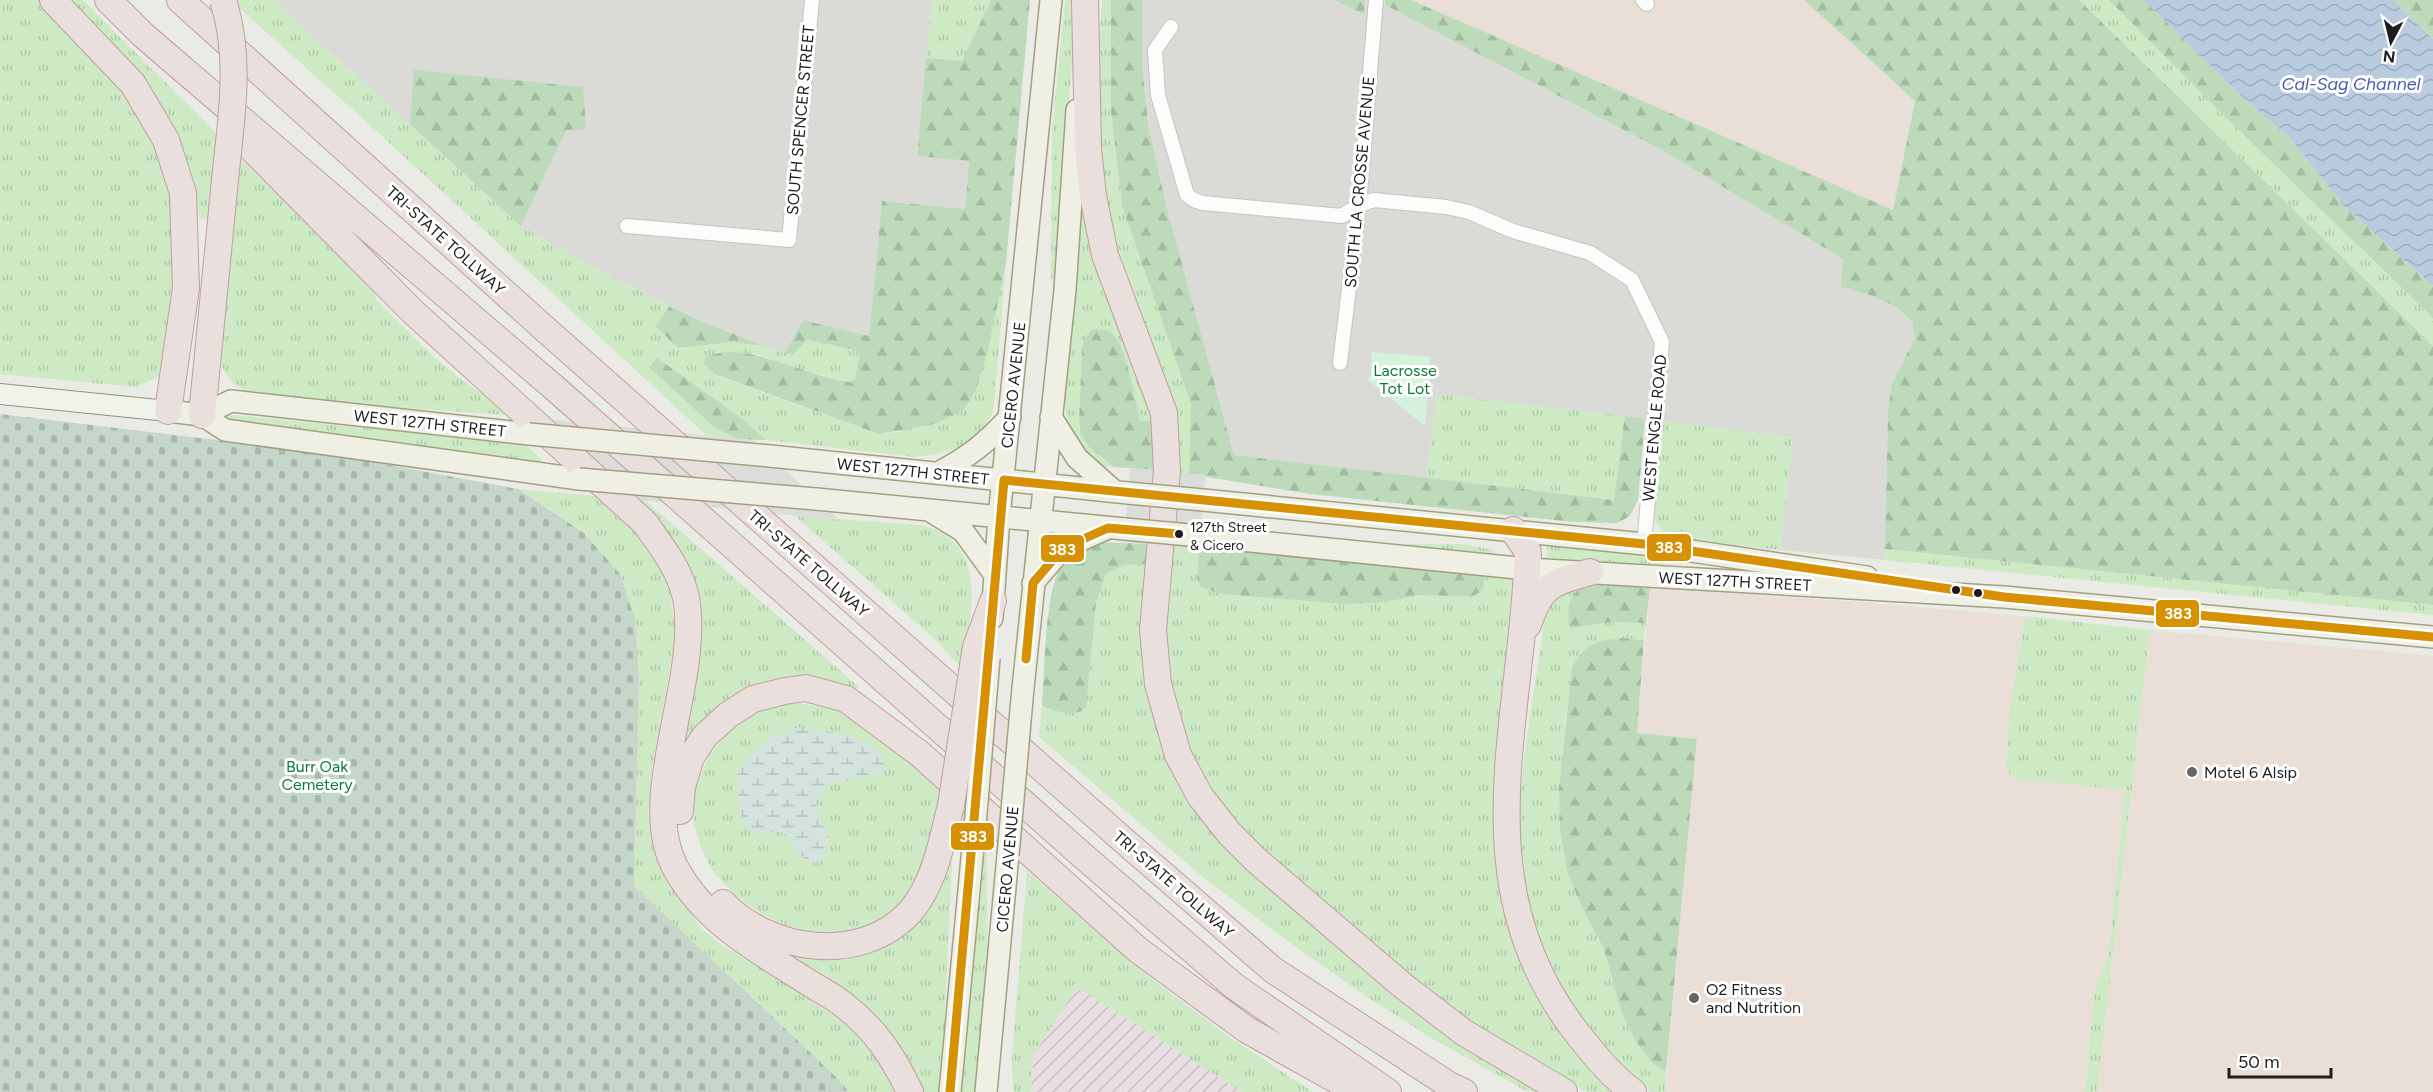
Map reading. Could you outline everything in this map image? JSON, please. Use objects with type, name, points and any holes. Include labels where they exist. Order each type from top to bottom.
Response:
[{"type":"highway","points":[[53,0],[133,84],[166,140],[183,193],[186,288],[168,411]]},
{"type":"highway","points":[[108,0],[412,311],[645,523],[672,560],[686,596],[689,630],[688,651],[664,798],[664,834],[675,866],[706,911],[740,938],[845,1005],[876,1035],[896,1063],[910,1092]]},
{"type":"highway","name":"TRI-STATE TOLLWAY","points":[[180,0],[555,338],[1273,970],[1449,1085],[1464,1092]]},
{"type":"highway","points":[[202,415],[233,104],[234,62],[229,18],[224,0]]},
{"type":"highway","points":[[1085,0],[1088,149],[1093,196],[1105,255],[1164,412],[1167,471],[1153,630],[1158,684],[1178,755],[1200,796],[1229,833],[1256,860],[1402,985],[1463,1032],[1564,1092]]},
{"type":"highway","points":[[142,34],[567,399],[1082,855],[1234,986],[1388,1092]]},
{"type":"highway","points":[[1513,530],[1528,552],[1505,818],[1510,876],[1516,906],[1523,933],[1554,1000],[1600,1061],[1633,1092]]},
{"type":"highway","points":[[1520,648],[1533,611],[1547,587],[1590,572]]},
{"type":"highway","points":[[993,601],[982,653],[951,805],[935,870],[910,911],[875,937],[828,947],[798,945],[768,934],[733,914],[705,884],[688,854],[679,821],[682,787],[691,758],[705,736],[728,715],[753,699],[806,688],[846,699],[920,754],[1137,951],[1247,1030],[1358,1092]]},
{"type":"main road","name":"CICERO AVENUE","points":[[993,601],[999,517],[1051,0]]},
{"type":"main road","name":"CICERO AVENUE","points":[[986,1092],[1033,583],[1065,290],[1085,0]]},
{"type":"main road","name":"WEST 127TH STREET","points":[[0,394],[202,415],[225,430],[579,478],[1527,568],[2004,597]]},
{"type":"main road","name":"WEST 127TH STREET","points":[[202,415],[231,402],[530,434],[1513,530],[1644,544],[2004,597]]},
{"type":"main road","points":[[938,473],[970,456],[987,442],[1010,417]]},
{"type":"main road","points":[[1051,417],[1077,458],[1121,492]]},
{"type":"main road","points":[[929,510],[963,531],[995,575]]},
{"type":"main road","points":[[1033,583],[1063,548],[1117,528]]},
{"type":"main road","points":[[2004,597],[2433,637]]},
{"type":"main road","points":[[950,1092],[975,826],[982,653]]},
{"type":"street","name":"SOUTH SPENCER STREET","points":[[627,226],[789,240],[812,0]]},
{"type":"street","name":"SOUTH LA CROSSE AVENUE","points":[[1340,363],[1359,205],[1376,0]]},
{"type":"street","name":"WEST ENGLE ROAD","points":[[1171,27],[1155,50],[1158,95],[1187,195],[1194,200],[1203,203],[1342,216],[1359,205],[1374,200],[1446,207],[1469,212],[1513,231],[1590,253],[1632,280],[1662,342],[1644,544]]},
{"type":"shaded area","points":[[273,0],[932,0],[917,156],[969,161],[965,209],[882,201],[869,336],[803,320],[785,353],[705,323],[602,272],[521,226]]},
{"type":"shaded area","points":[[1142,0],[1334,0],[1363,15],[1365,0],[1385,5],[1660,149],[1843,259],[1842,287],[1870,295],[1896,307],[1912,321],[1915,338],[1892,383],[1888,408],[1885,560],[1780,550],[1793,437],[1436,394],[1427,479],[1234,455],[1167,209],[1148,125],[1142,62]]},
{"type":"shaded area","points":[[1411,0],[1804,0],[1915,101],[1893,210]]},
{"type":"shaded area","points":[[1650,588],[1847,601],[2033,617],[2024,621],[2010,710],[2006,768],[2018,779],[2125,789],[2109,953],[2094,993],[2085,1092],[1665,1092],[1697,739],[1637,734]]},
{"type":"shaded area","points":[[2150,630],[2433,656],[2433,1092],[2097,1092]]},
{"type":"shaded area","points":[[1077,986],[1242,1092],[1031,1092],[1033,1056]]},
{"type":"green space","points":[[0,0],[43,0],[120,82],[147,123],[178,211],[180,257],[162,375],[136,387],[0,374]]},
{"type":"green space","points":[[71,0],[83,0],[218,135],[211,218],[200,219],[192,179],[182,148],[158,101],[108,38]]},
{"type":"green space","points":[[235,0],[273,0],[521,226],[602,272],[670,306],[655,326],[678,348],[733,342],[765,346],[791,355],[806,340],[861,351],[854,383],[792,367],[757,354],[733,352],[714,375],[879,434],[899,432],[976,390],[988,351],[1006,263],[994,405],[984,429],[965,444],[953,449],[915,457],[766,440],[744,420],[652,364],[653,371],[715,428],[737,439],[706,435],[371,126],[237,6]]},
{"type":"green space","points":[[932,0],[991,0],[962,62],[926,58]]},
{"type":"green space","points":[[991,0],[1030,0],[1006,263],[988,351],[976,390],[963,411],[935,424],[879,434],[714,374],[704,364],[705,357],[738,352],[854,383],[860,351],[807,340],[792,355],[785,353],[803,320],[869,336],[882,201],[965,209],[969,161],[917,156],[926,58],[962,61]]},
{"type":"green space","points":[[1065,0],[1077,0],[1055,279],[1051,279],[1052,131]]},
{"type":"green space","points":[[1102,0],[1111,0],[1111,111],[1122,206],[1192,404],[1189,474],[1179,473],[1180,448],[1171,395],[1106,214],[1095,121]]},
{"type":"green space","points":[[1111,0],[1142,0],[1142,62],[1148,125],[1167,209],[1234,455],[1614,500],[1625,416],[1645,419],[1638,500],[1630,516],[1617,523],[1573,522],[1310,494],[1189,474],[1191,404],[1122,206],[1111,111]]},
{"type":"green space","points":[[1334,0],[1365,0],[1364,15]]},
{"type":"green space","points":[[1385,0],[1411,0],[1893,210],[1915,101],[1804,0],[2079,0],[2433,346],[2433,605],[1885,549],[1888,408],[1892,383],[1915,338],[1912,321],[1896,307],[1870,295],[1841,287],[1843,259],[1660,149],[1385,5]]},
{"type":"green space","points":[[2079,0],[2109,0],[2222,114],[2433,318],[2433,346]]},
{"type":"green space","points":[[2109,0],[2144,0],[2238,93],[2291,139],[2342,204],[2433,286],[2433,318],[2222,114]]},
{"type":"green space","points":[[2393,0],[2433,0],[2433,39]]},
{"type":"green space","points":[[414,70],[583,87],[586,129],[566,130],[521,226],[410,124]]},
{"type":"green space","points":[[238,156],[374,291],[376,300],[419,342],[469,385],[501,401],[509,415],[392,407],[257,393],[236,385],[224,371],[219,356]]},
{"type":"green space","points":[[1082,182],[1150,394],[1160,471],[1140,421],[1121,347],[1114,334],[1103,329],[1092,329],[1086,336],[1082,349],[1079,420],[1101,457],[1114,467],[1091,460],[1079,447],[1068,422],[1063,396]]},
{"type":"green space","points":[[670,306],[705,323],[765,346],[733,342],[678,348],[655,326]]},
{"type":"green space","points":[[1092,329],[1110,332],[1123,351],[1140,421],[1151,421],[1156,470],[1114,467],[1089,447],[1081,435],[1079,420],[1082,348],[1086,336]]},
{"type":"green space","name":"Lacrosse Tot Lot","points":[[1371,352],[1431,357],[1425,426],[1368,380],[1373,371]]},
{"type":"green space","points":[[657,358],[744,420],[766,440],[737,439],[715,428],[653,371],[652,364]]},
{"type":"green space","points":[[1436,394],[1625,416],[1615,500],[1427,479]]},
{"type":"green space","name":"Burr Oak Cemetery","points":[[0,414],[325,453],[518,489],[584,533],[620,574],[635,619],[639,681],[634,886],[835,1076],[849,1092],[0,1092]]},
{"type":"green space","points":[[224,414],[525,444],[544,462],[223,422]]},
{"type":"green space","points":[[1663,421],[1793,437],[1780,550],[1671,538],[1660,528],[1654,516],[1653,494]]},
{"type":"green space","points":[[518,489],[607,497],[655,553],[670,592],[676,636],[652,768],[648,813],[654,847],[665,878],[701,928],[723,946],[819,1002],[847,1024],[873,1053],[895,1092],[849,1092],[835,1076],[634,886],[639,681],[635,619],[620,574],[585,533]]},
{"type":"green space","points":[[634,500],[646,501],[859,687],[853,692],[791,680],[677,757],[697,651]]},
{"type":"green space","points":[[795,516],[921,525],[943,534],[958,547],[967,564],[971,583],[969,626],[962,668],[937,641]]},
{"type":"green space","points":[[1097,542],[1151,544],[1148,564],[1124,565],[1106,574],[1096,603],[1086,708],[1075,713],[1065,713],[1042,706],[1046,632],[1052,591],[1063,564],[1075,553]]},
{"type":"green space","points":[[1408,544],[1464,544],[1494,550],[1493,555],[1407,547]]},
{"type":"green space","points":[[1547,544],[1674,558],[1657,569],[1546,561]]},
{"type":"green space","points":[[1172,545],[1199,547],[1197,578],[1386,602],[1419,595],[1472,597],[1485,573],[1512,575],[1515,583],[1506,902],[1620,1092],[1587,1092],[1461,1017],[1413,980],[1260,851],[1227,813],[1202,776],[1185,738],[1166,666],[1165,631]]},
{"type":"green space","points":[[1199,547],[1485,573],[1483,590],[1472,597],[1419,595],[1386,602],[1346,604],[1223,594],[1201,587],[1197,578]]},
{"type":"green space","points":[[1885,549],[2433,605],[2433,615],[1885,560]]},
{"type":"green space","points":[[1148,564],[1145,634],[1194,801],[1543,1092],[1526,1091],[1433,1039],[1367,997],[1203,877],[1039,737],[1042,706],[1070,713],[1086,708],[1096,603],[1106,574],[1124,565]]},
{"type":"green space","points":[[1585,583],[1570,628],[1610,622],[1646,623],[1644,640],[1621,638],[1568,701],[1559,787],[1560,831],[1583,909],[1604,949],[1614,986],[1651,1062],[1666,1072],[1665,1092],[1651,1092],[1621,1064],[1594,1034],[1570,1000],[1551,964],[1536,926],[1526,886],[1520,845],[1520,804],[1546,600]]},
{"type":"green space","points":[[1585,583],[1650,588],[1646,623],[1610,622],[1570,628],[1568,614],[1570,603],[1575,593]]},
{"type":"green space","points":[[2033,617],[2150,630],[2097,1092],[2085,1092],[2094,993],[2109,953],[2125,790],[2018,779],[2010,775],[2006,768],[2010,710],[2024,621]]},
{"type":"green space","points":[[1621,638],[1644,640],[1637,733],[1697,739],[1666,1072],[1651,1062],[1635,1040],[1622,1014],[1604,949],[1568,874],[1560,831],[1559,787],[1572,668],[1581,654],[1592,645]]},
{"type":"green space","points":[[796,703],[830,708],[852,718],[942,789],[940,810],[915,891],[889,917],[856,932],[823,933],[790,927],[761,914],[734,894],[714,873],[702,850],[694,824],[694,791],[709,756],[733,726],[765,707]]},
{"type":"green space","points":[[801,727],[831,732],[866,743],[880,752],[884,763],[884,771],[879,775],[832,785],[825,789],[819,797],[815,807],[829,832],[824,859],[813,863],[802,857],[795,849],[791,838],[781,832],[752,833],[743,819],[738,795],[738,770],[752,754],[772,738]]},
{"type":"green space","points":[[984,853],[987,853],[988,1012],[979,1092],[960,1092]]},
{"type":"green space","points":[[949,863],[952,863],[941,1092],[919,1092],[769,943],[800,954],[923,914],[940,890]]},
{"type":"green space","points":[[1027,871],[1153,980],[1228,1036],[1313,1092],[1242,1092],[1077,987],[1033,1056],[1031,1092],[1013,1092],[1012,1057]]},
{"type":"water","name":"Cal-Sag Channel","points":[[2144,0],[2393,0],[2433,39],[2433,286],[2342,204],[2291,139],[2238,93]]},
{"type":"pier","points":[[509,415],[753,440],[839,520],[599,496]]},
{"type":"pier","points":[[1130,468],[1206,475],[1199,547],[1124,542]]},
{"type":"transit line","name":"383","points":[[950,1092],[1004,480],[1644,544],[2004,597],[2433,637]]},
{"type":"transit line","name":"383","points":[[1026,659],[1033,583],[1063,548],[1108,528],[1179,534]]},
{"type":"place","name":"127th Street & Cicero","points":[[1179,534]]},
{"type":"place","name":"Motel 6 Alsip","points":[[2192,772]]},
{"type":"place","name":"O2 Fitness and Nutrition","points":[[1694,998]]}]
